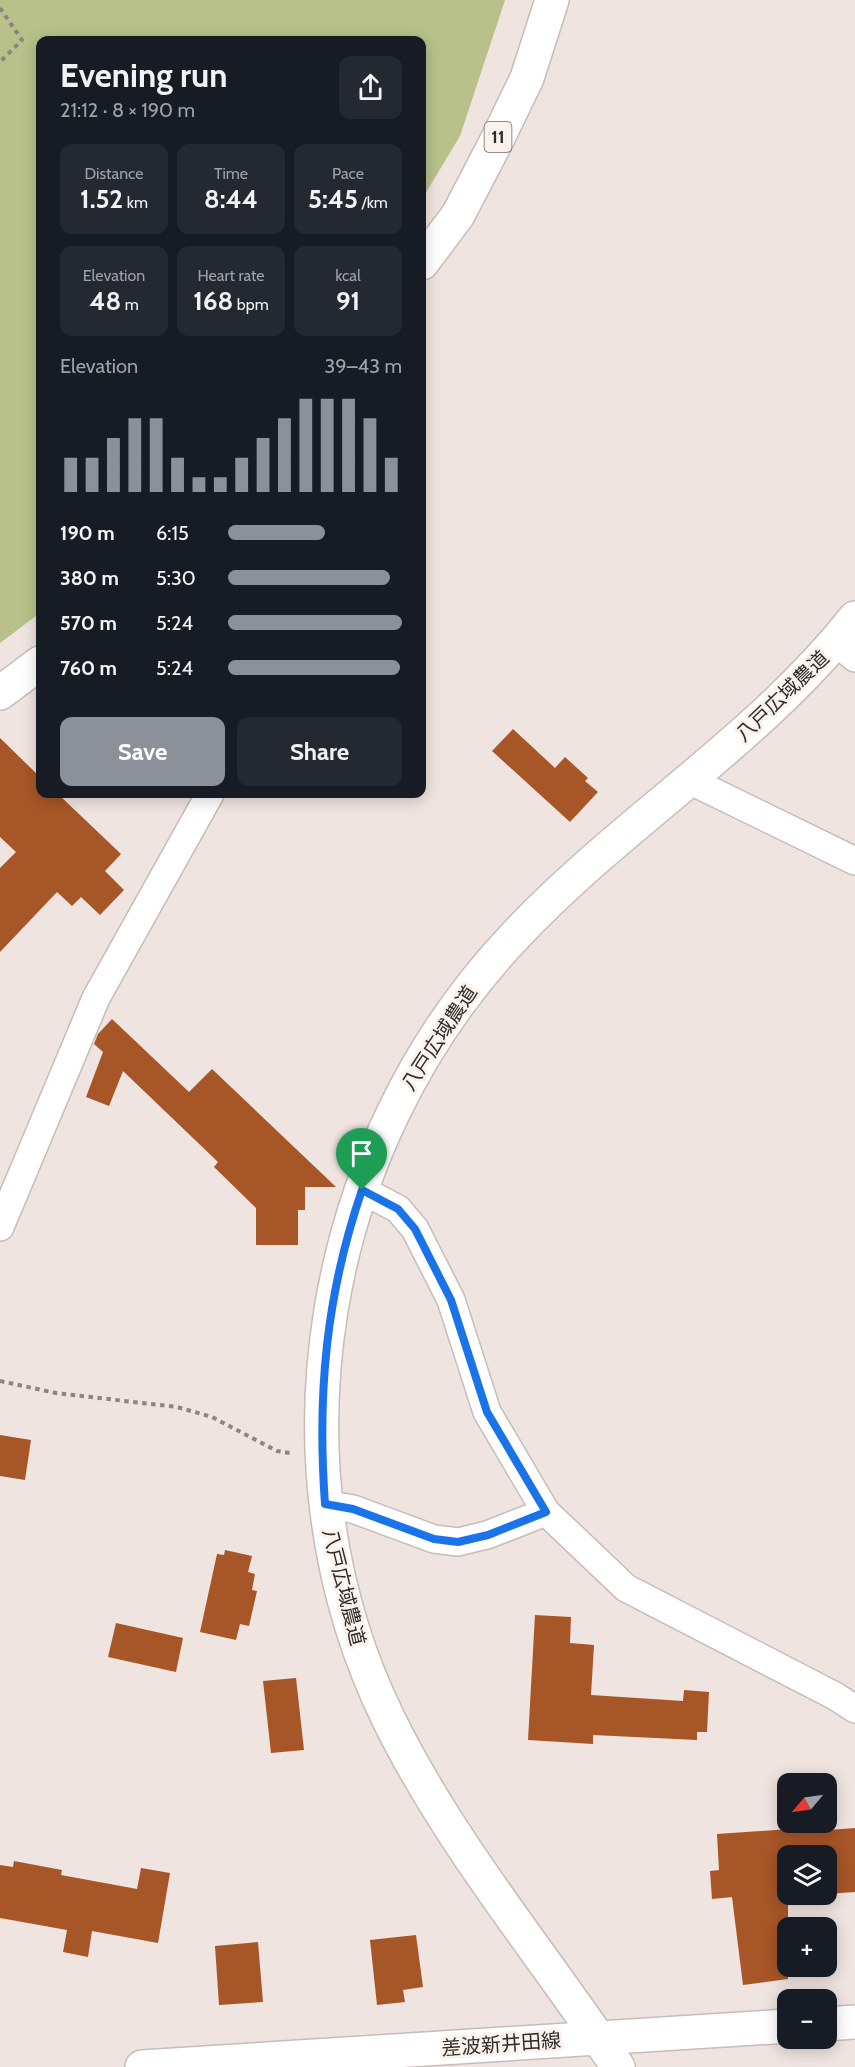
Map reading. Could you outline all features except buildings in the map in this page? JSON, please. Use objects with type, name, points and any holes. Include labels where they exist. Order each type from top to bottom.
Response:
[{"type":"street","name":"11","points":[[426,258],[458,215],[497,140],[527,78],[552,0]]},
{"type":"street","name":"八戸広域農道","points":[[618,2067],[424,1787],[388,1717],[357,1646],[337,1566],[325,1504],[320,1433],[325,1340],[339,1262],[378,1144],[404,1090],[434,1038],[474,983],[513,937],[568,884],[691,781],[849,639]]},
{"type":"street","points":[[0,693],[36,666]]},
{"type":"street","points":[[691,781],[855,861]]},
{"type":"street","points":[[0,1227],[96,998],[208,798]]},
{"type":"street","points":[[362,1190],[398,1209],[415,1229],[451,1300],[487,1412],[546,1512],[626,1588],[835,1696],[855,1709]]},
{"type":"street","points":[[325,1504],[353,1509],[434,1539],[458,1542],[488,1535],[546,1512]]},
{"type":"street","points":[[837,2023],[855,2022]]},
{"type":"street","name":"差波新井田線","points":[[142,2067],[387,2060],[598,2037],[777,2027]]},
{"type":"path","points":[[0,8],[22,40],[0,62]]},
{"type":"path","points":[[0,1382],[56,1393],[177,1407],[212,1417],[277,1451],[322,1458]]},
{"type":"green space","points":[[0,0],[505,0],[460,136],[426,192],[426,36],[36,36],[36,616],[0,643]]},
{"type":"route","points":[[362,1190],[398,1209],[415,1229],[451,1300],[487,1412],[515,1463],[546,1512],[488,1535],[458,1542],[434,1539],[391,1525],[353,1509],[325,1504],[320,1433],[325,1340],[339,1262],[362,1190]]}]
